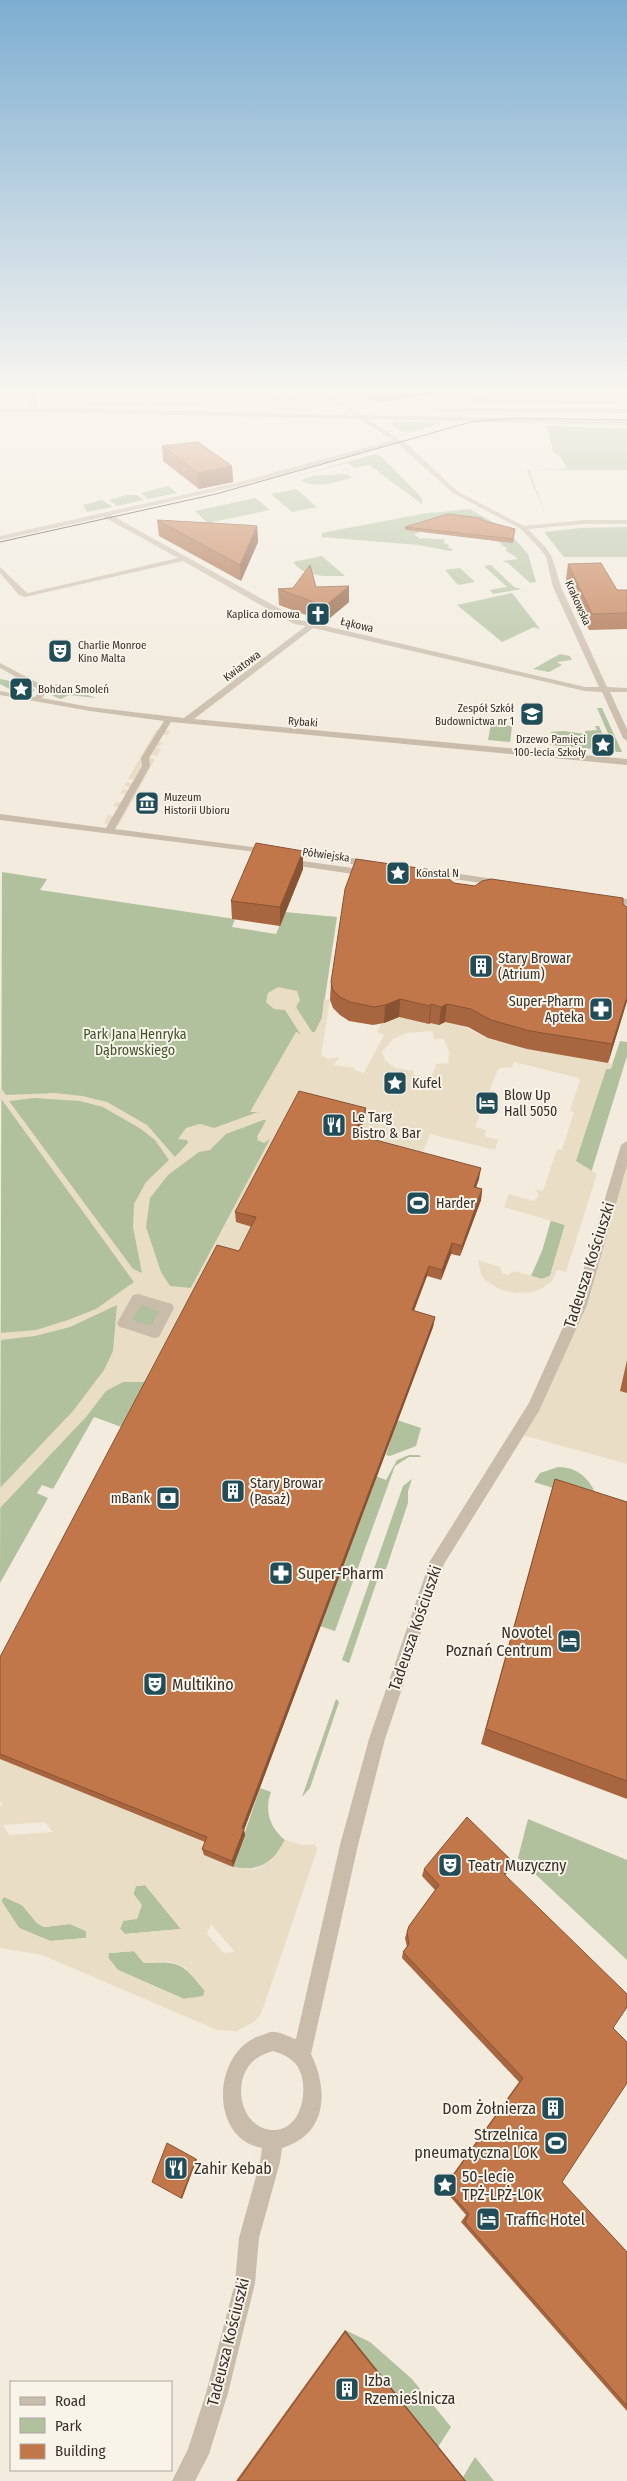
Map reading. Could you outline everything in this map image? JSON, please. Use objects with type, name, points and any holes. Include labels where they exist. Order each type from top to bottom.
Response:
[{"type":"street","points":[[0,538],[146,506]]},
{"type":"street","name":"Krakowska","points":[[481,506],[523,528],[549,557],[557,587],[627,738]]},
{"type":"street","name":"Łąkowa","points":[[106,515],[297,622],[585,689],[627,690]]},
{"type":"street","points":[[523,528],[585,522],[627,522]]},
{"type":"street","points":[[0,569],[22,593],[28,595],[184,559]]},
{"type":"street","name":"Kwiatowa","points":[[186,721],[311,626]]},
{"type":"street","points":[[0,665],[40,688],[42,693],[37,699]]},
{"type":"street","name":"Rybaki","points":[[0,693],[186,721],[627,762]]},
{"type":"street","points":[[109,831],[146,766],[145,758],[169,719]]},
{"type":"street","name":"Półwiejska","points":[[0,817],[260,852],[290,852],[386,866]]},
{"type":"street","name":"Półwiejska","points":[[260,852],[287,862],[375,874]]},
{"type":"street","points":[[415,870],[511,884]]},
{"type":"street","points":[[423,881],[499,893]]},
{"type":"street","points":[[597,897],[627,902]]},
{"type":"street","points":[[602,908],[627,912]]},
{"type":"street","name":"Tadeusza Kościuszki","points":[[302,2054],[349,1845],[377,1739],[438,1561],[534,1407],[580,1304],[627,1145]]},
{"type":"street","points":[[265,2042],[282,2042],[290,2044],[302,2054],[312,2073],[314,2096],[308,2116],[293,2133],[273,2140],[256,2136],[249,2132],[238,2117],[232,2099],[234,2076],[243,2057],[250,2049],[265,2042]]},
{"type":"street","name":"Tadeusza Kościuszki","points":[[183,2481],[198,2454],[217,2393],[245,2283],[249,2238],[270,2162],[273,2140]]},
{"type":"green space","points":[[83,506],[113,507],[87,512]]},
{"type":"green space","points":[[219,506],[265,506],[270,510],[208,523],[195,511]]},
{"type":"green space","points":[[285,506],[317,507],[292,512]]},
{"type":"green space","points":[[469,509],[506,529],[528,554],[536,582],[530,583],[508,563],[503,561],[518,559],[505,550],[507,548],[501,545],[503,544],[496,541],[499,541],[417,531],[419,533],[414,534],[420,539],[443,539],[445,541],[443,542],[450,546],[447,547],[454,550],[450,551],[418,545],[322,537],[322,533],[421,514]]},
{"type":"green space","points":[[627,527],[627,557],[564,557],[544,532],[580,528]]},
{"type":"green space","points":[[322,556],[345,576],[317,575],[304,571],[293,562]]},
{"type":"green space","points":[[491,565],[514,587],[522,589],[493,594],[490,590],[507,587],[484,566]]},
{"type":"green space","points":[[460,568],[475,582],[458,585],[445,570]]},
{"type":"green space","points":[[512,593],[540,629],[534,627],[502,642],[457,605]]},
{"type":"green space","points":[[560,654],[570,656],[572,660],[557,662],[562,665],[549,672],[533,669]]},
{"type":"green space","points":[[0,679],[27,684],[35,690],[27,694],[18,692],[0,684]]},
{"type":"green space","points":[[57,684],[96,698],[69,695],[61,699],[53,696],[49,689]]},
{"type":"green space","points":[[597,708],[602,708],[622,752],[616,752]]},
{"type":"green space","points":[[491,724],[512,726],[510,742],[488,740]]},
{"type":"green space","points":[[595,726],[599,726],[608,747],[603,750],[550,745],[551,732],[564,731],[585,734],[585,731],[597,730]]},
{"type":"green space","name":"Park Jana Henryka Dąbrowskiego","points":[[2,872],[47,879],[40,890],[235,919],[232,927],[276,934],[285,912],[337,917],[322,1018],[315,1032],[300,1035],[297,1032],[251,1112],[259,1111],[267,1120],[257,1137],[271,1139],[191,1288],[127,1429],[94,1417],[53,1489],[42,1485],[37,1493],[48,1498],[0,1583]]},
{"type":"green space","points":[[620,1041],[627,1042],[627,1056],[591,1173],[575,1161],[606,1069],[611,1068]]},
{"type":"green space","points":[[551,1220],[565,1225],[550,1276],[542,1279],[531,1276],[542,1251]]},
{"type":"green space","points":[[397,1420],[421,1428],[416,1446],[390,1456],[386,1455]]},
{"type":"green space","points":[[409,1455],[419,1455],[421,1457],[409,1457],[395,1466],[335,1631],[320,1626],[376,1476],[386,1480],[397,1460]]},
{"type":"green space","points":[[558,1467],[573,1470],[585,1477],[593,1489],[598,1502],[534,1482],[540,1473]]},
{"type":"green space","points":[[412,1479],[408,1491],[408,1503],[386,1569],[381,1569],[349,1663],[342,1660],[403,1486]]},
{"type":"green space","points":[[336,1699],[339,1702],[310,1788],[302,1797]]},
{"type":"green space","points":[[260,1788],[271,1792],[268,1806],[270,1819],[272,1825],[285,1840],[276,1855],[264,1864],[250,1868],[233,1867]]},
{"type":"green space","points":[[528,1819],[627,1860],[627,1960],[518,1858]]},
{"type":"green space","points":[[145,1885],[181,1929],[125,1934],[120,1929],[136,1886]]},
{"type":"green space","points":[[4,1897],[22,1905],[37,1923],[44,1927],[70,1924],[86,1931],[86,1938],[50,1941],[19,1928],[1,1901]]},
{"type":"green space","points":[[134,1951],[144,1963],[173,1964],[185,1969],[205,1991],[203,1997],[184,1999],[118,1970],[108,1958],[109,1953]]},
{"type":"green space","points":[[345,2330],[370,2342],[412,2379],[451,2427],[438,2447]]},
{"type":"green space","points":[[475,2457],[494,2481],[466,2481],[463,2477]]},
{"type":"shaded area","points":[[156,730],[170,731],[168,735],[162,735],[158,742],[164,743],[155,748],[161,749],[157,756],[151,755],[150,758],[155,759],[119,825],[104,823],[108,815],[114,816],[119,807],[113,806],[116,802],[121,802],[126,794],[120,793],[123,789],[128,790],[130,787],[124,786],[127,782],[132,783],[134,780],[128,779]]},
{"type":"shaded area","points":[[278,987],[297,991],[300,1000],[296,1007],[312,1032],[315,1032],[322,1018],[324,999],[330,1000],[321,1055],[328,1059],[339,1057],[334,1065],[355,1068],[354,1070],[364,1073],[384,1035],[377,1032],[381,1024],[400,1016],[439,1025],[440,1020],[461,1025],[489,1037],[489,1039],[613,1064],[611,1069],[606,1069],[576,1161],[597,1174],[566,1272],[557,1270],[552,1281],[541,1289],[532,1292],[515,1293],[501,1290],[485,1280],[481,1274],[478,1260],[500,1267],[502,1273],[508,1275],[514,1271],[542,1279],[550,1276],[565,1225],[504,1207],[509,1194],[533,1201],[539,1196],[535,1189],[543,1191],[557,1149],[562,1150],[574,1112],[570,1111],[580,1080],[578,1078],[514,1062],[511,1068],[498,1069],[475,1127],[486,1130],[484,1136],[498,1140],[495,1150],[430,1134],[422,1154],[356,1139],[365,1120],[257,1228],[152,1382],[123,1382],[106,1391],[86,1417],[0,1508],[0,1488],[73,1411],[104,1370],[113,1351],[117,1305],[70,1327],[35,1336],[0,1340],[0,1333],[36,1330],[68,1320],[96,1309],[134,1282],[2,1100],[0,1101],[0,1087],[6,1095],[55,1093],[82,1096],[107,1102],[147,1125],[175,1157],[188,1143],[187,1140],[178,1139],[186,1128],[200,1124],[214,1128],[258,1112],[250,1112],[296,1032],[301,1035],[285,1010],[274,1009],[266,1002],[268,993]],"holes":[[[432,1031],[434,1039],[444,1039],[450,1055],[448,1055],[449,1063],[435,1064],[436,1067],[430,1079],[413,1075],[414,1071],[395,1068],[385,1060],[382,1052],[393,1039],[407,1033]],[[34,1098],[80,1101],[103,1107],[141,1129],[155,1140],[169,1160],[146,1182],[134,1204],[133,1227],[142,1273],[133,1269],[9,1101]],[[266,1120],[257,1140],[264,1143],[270,1139],[191,1288],[170,1286],[161,1272],[146,1227],[150,1198],[168,1175],[199,1152],[210,1150],[226,1134]],[[138,1299],[167,1308],[154,1332],[124,1323]]]},
{"type":"shaded area","points":[[627,1145],[627,1464],[519,1434],[557,1355]]},
{"type":"shaded area","points":[[0,1754],[195,1832],[233,1867],[254,1869],[264,1865],[273,1859],[285,1840],[303,1845],[315,1844],[317,1850],[261,2014],[254,2022],[237,2031],[217,2030],[42,1955],[0,1948],[0,1806],[3,1805],[0,1801]],"holes":[[[45,1822],[53,1832],[9,1835],[3,1825]],[[145,1885],[181,1929],[125,1934],[120,1929],[123,1921],[137,1919],[142,1905],[133,1893],[136,1886]],[[4,1897],[22,1905],[37,1923],[44,1927],[70,1924],[86,1931],[86,1938],[50,1941],[19,1928],[1,1900]],[[211,1924],[234,1951],[224,1953],[207,1934]],[[134,1951],[144,1963],[170,1962],[185,1967],[205,1991],[203,1996],[183,1999],[118,1970],[108,1957],[109,1953]]]},
{"type":"building","points":[[448,514],[481,518],[485,521],[515,529],[513,539],[405,527]]},
{"type":"building","points":[[157,520],[245,525],[257,526],[240,565]]},
{"type":"building","points":[[601,563],[617,590],[627,590],[627,613],[592,614],[568,564]]},
{"type":"building","points":[[310,565],[316,587],[349,586],[325,606],[278,589],[293,588]]},
{"type":"building","points":[[256,843],[303,851],[280,907],[231,901]]},
{"type":"building","name":"Stary Browar (Atrium)","points":[[356,859],[439,871],[454,883],[475,886],[482,881],[491,879],[623,898],[623,904],[627,907],[627,997],[612,1044],[530,1031],[491,1020],[471,1009],[447,1004],[441,1007],[431,1004],[430,1006],[400,999],[374,1007],[350,1002],[340,997],[333,990],[331,982],[345,889]]},
{"type":"building","name":"Stary Browar (Pasaż)","points":[[299,1091],[366,1108],[353,1134],[481,1168],[474,1187],[482,1189],[462,1246],[452,1243],[442,1270],[429,1266],[412,1310],[435,1317],[242,1828],[244,1829],[232,1861],[202,1849],[207,1837],[0,1754],[0,1657],[217,1245],[239,1251],[256,1217],[235,1212]]},
{"type":"building","name":"Novotel Poznań Centrum","points":[[555,1479],[627,1502],[627,1781],[486,1729]]},
{"type":"building","name":"Dom Żołnierza","points":[[467,1817],[513,1862],[504,1874],[627,1994],[627,2007],[613,2028],[627,2042],[627,2083],[562,2182],[627,2252],[627,2406],[465,2222],[469,2214],[445,2187],[523,2078],[403,1952],[409,1944],[407,1932],[409,1926],[439,1885],[424,1869]]},
{"type":"building","name":"Zahir Kebab","points":[[167,2143],[196,2159],[181,2198],[152,2182]]},
{"type":"building","name":"Izba Rzemieślnicza","points":[[345,2332],[465,2481],[238,2481]]},
{"type":"tram line","points":[[0,542],[163,506]]},
{"type":"place","name":"Kaplica domowa","points":[[318,614]]},
{"type":"place","name":"Charlie Monroe Kino Malta","points":[[60,651]]},
{"type":"place","name":"Bohdan Smoleń","points":[[21,689]]},
{"type":"place","name":"Zespół Szkół Budownictwa nr 1","points":[[532,714]]},
{"type":"place","name":"Drzewo Pamięci 100-lecia Szkoły","points":[[603,745]]},
{"type":"place","name":"Muzeum Historii Ubioru","points":[[147,803]]},
{"type":"place","name":"Konstal N","points":[[398,873]]},
{"type":"place","name":"Stary Browar (Atrium)","points":[[481,966]]},
{"type":"place","name":"Super-Pharm Apteka","points":[[601,1009]]},
{"type":"place","name":"Kufel","points":[[395,1083]]},
{"type":"place","name":"Blow Up Hall 5050","points":[[487,1103]]},
{"type":"place","name":"Le Targ Bistro & Bar","points":[[334,1125]]},
{"type":"place","name":"Harder","points":[[418,1203]]},
{"type":"place","name":"Stary Browar (Pasaż)","points":[[233,1491]]},
{"type":"place","name":"mBank","points":[[168,1498]]},
{"type":"place","name":"Super-Pharm","points":[[281,1573]]},
{"type":"place","name":"Novotel Poznań Centrum","points":[[569,1641]]},
{"type":"place","name":"Multikino","points":[[155,1684]]},
{"type":"place","name":"Teatr Muzyczny","points":[[450,1865]]},
{"type":"place","name":"Dom Żołnierza","points":[[553,2108]]},
{"type":"place","name":"Strzelnica pneumatyczna LOK","points":[[556,2143]]},
{"type":"place","name":"Zahir Kebab","points":[[176,2168]]},
{"type":"place","name":"50-lecie TPŻ-LPŻ-LOK","points":[[445,2185]]},
{"type":"place","name":"Traffic Hotel","points":[[488,2219]]},
{"type":"place","name":"Izba Rzemieślnicza","points":[[347,2389]]}]
